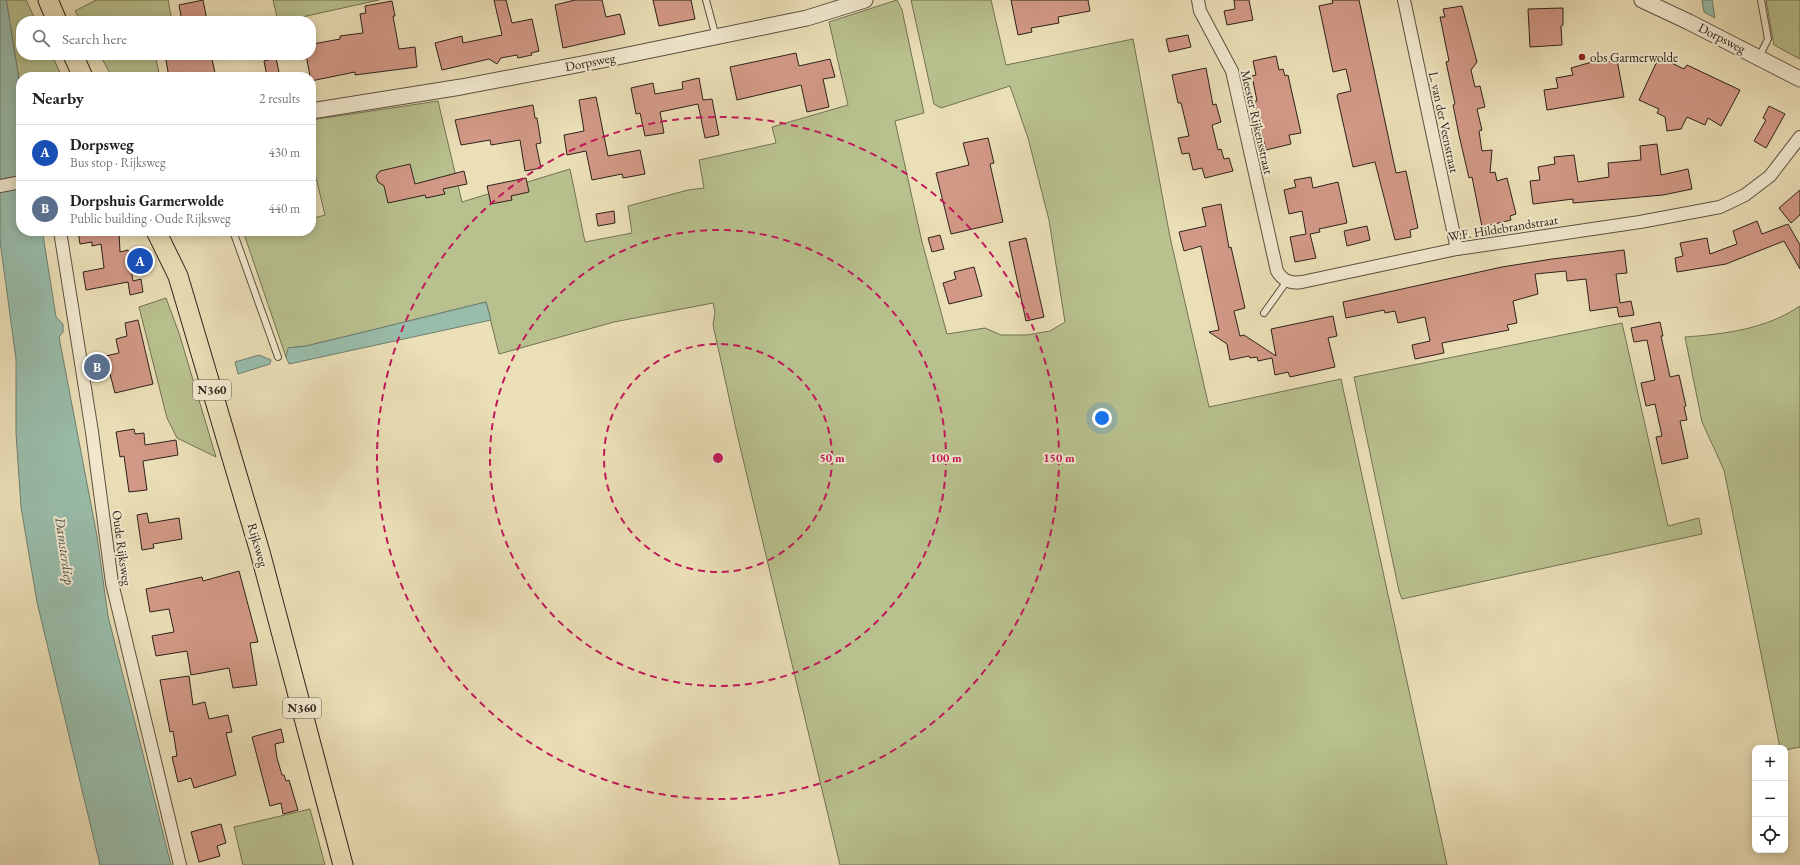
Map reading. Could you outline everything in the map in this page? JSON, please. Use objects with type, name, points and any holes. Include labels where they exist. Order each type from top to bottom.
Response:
[{"type":"main road","points":[[48,0],[55,16]]},
{"type":"main road","points":[[75,60],[81,72]]},
{"type":"main road","name":"Rijksweg","points":[[158,236],[178,276],[260,552],[343,865]]},
{"type":"street","name":"Dorpsweg","points":[[316,110],[461,87],[807,18],[865,0]]},
{"type":"street","name":"Meester Rijkensstraat","points":[[1198,0],[1200,11],[1232,71],[1277,271],[1282,278],[1287,281]]},
{"type":"street","name":"L. van der Veenstraat","points":[[1404,0],[1457,249]]},
{"type":"street","name":"Dorpsweg","points":[[1642,0],[1759,57],[1800,79]]},
{"type":"street","name":"W.F. Hildebrandstraat","points":[[1287,281],[1292,283],[1302,282],[1457,249],[1640,222],[1720,207],[1746,195],[1770,176],[1800,137]]},
{"type":"street","points":[[0,186],[16,183]]},
{"type":"street","name":"Oude Rijksweg","points":[[61,236],[92,432],[112,583],[180,865]]},
{"type":"lane","points":[[706,0],[716,36]]},
{"type":"lane","points":[[1759,57],[1768,39],[1761,0]]},
{"type":"lane","points":[[235,236],[278,357]]},
{"type":"lane","points":[[1264,313],[1287,281]]},
{"type":"shaded area","points":[[6,0],[26,0],[34,16],[16,16],[16,60],[54,60],[60,72],[18,72]]},
{"type":"shaded area","points":[[96,0],[168,0],[171,16],[78,16],[75,11]]},
{"type":"shaded area","points":[[273,0],[379,0],[307,16],[277,16]]},
{"type":"shaded area","points":[[897,0],[902,10],[924,113],[895,121],[922,242],[947,334],[985,328],[1001,335],[1027,335],[1050,331],[1065,322],[1049,220],[1028,138],[1010,86],[941,108],[934,104],[911,0],[991,0],[1006,65],[1133,39],[1170,237],[1209,407],[1341,379],[1447,865],[840,865],[738,438],[713,325],[715,312],[713,303],[614,322],[499,354],[486,302],[306,346],[289,348],[286,357],[245,236],[316,236],[316,218],[325,215],[316,178],[316,119],[438,101],[462,202],[570,169],[585,242],[632,233],[628,206],[688,190],[704,188],[699,160],[776,143],[772,127],[848,105],[829,22]]},
{"type":"shaded area","points":[[1766,0],[1800,0],[1800,59],[1774,45]]},
{"type":"shaded area","points":[[103,60],[156,60],[159,72],[109,72]]},
{"type":"shaded area","points":[[166,298],[179,333],[216,457],[177,438],[167,418],[139,307]]},
{"type":"shaded area","points":[[1800,306],[1800,747],[1788,749],[1788,745],[1779,745],[1724,470],[1702,422],[1685,337],[1745,329],[1787,314]]},
{"type":"shaded area","points":[[1622,323],[1668,526],[1699,518],[1702,534],[1402,599],[1399,591],[1354,377]]},
{"type":"shaded area","points":[[310,809],[325,865],[243,865],[234,827]]},
{"type":"water","name":"Damsterdiep","points":[[0,0],[6,0],[18,72],[16,72],[16,236],[43,236],[56,317],[63,324],[63,332],[59,337],[97,536],[108,616],[171,865],[100,865],[37,602],[21,507],[16,433],[16,359],[0,241]]},
{"type":"water","points":[[1702,0],[1712,0],[1715,18],[1704,12]]},
{"type":"water","points":[[486,302],[491,320],[289,364],[286,357],[288,348],[306,346]]},
{"type":"water","points":[[259,355],[271,360],[270,364],[238,374],[235,362]]},
{"type":"building","points":[[203,0],[206,16],[181,16],[179,5]]},
{"type":"building","points":[[494,0],[506,0],[512,23],[532,19],[539,51],[531,53],[532,55],[518,58],[517,55],[501,58],[497,64],[489,59],[442,70],[435,43],[462,36],[463,43],[502,35]]},
{"type":"building","points":[[575,0],[602,0],[606,17],[620,14],[625,34],[563,48],[555,5]]},
{"type":"building","points":[[653,0],[691,0],[695,19],[659,26]]},
{"type":"building","points":[[1011,0],[1088,0],[1090,11],[1058,17],[1059,23],[1031,28],[1032,32],[1018,35]]},
{"type":"building","points":[[1234,0],[1249,0],[1253,20],[1227,25],[1224,11],[1235,9]]},
{"type":"building","points":[[1332,0],[1359,0],[1396,173],[1406,171],[1418,228],[1410,230],[1411,237],[1395,240],[1375,162],[1353,167],[1337,96],[1338,94],[1351,91],[1346,69],[1333,72],[1319,6],[1333,3]]},
{"type":"building","points":[[392,1],[399,49],[415,47],[417,67],[355,75],[355,72],[316,80],[316,72],[309,72],[307,60],[316,60],[316,43],[340,39],[340,36],[363,33],[360,14],[366,13],[365,6]]},
{"type":"building","points":[[1462,6],[1477,62],[1471,70],[1475,87],[1480,86],[1485,107],[1477,109],[1482,130],[1479,131],[1482,151],[1492,150],[1490,173],[1495,172],[1497,181],[1507,178],[1516,214],[1510,216],[1511,220],[1482,227],[1472,177],[1469,178],[1453,105],[1455,104],[1446,62],[1449,61],[1440,17],[1445,17],[1443,9]]},
{"type":"building","points":[[1563,8],[1563,25],[1561,26],[1562,45],[1530,47],[1528,9]]},
{"type":"building","points":[[1188,35],[1191,47],[1169,52],[1166,39]]},
{"type":"building","points":[[796,53],[799,66],[830,59],[835,77],[823,79],[829,107],[807,112],[801,85],[737,100],[730,67]]},
{"type":"building","points":[[1276,56],[1279,70],[1283,69],[1285,76],[1288,75],[1301,133],[1289,135],[1291,144],[1266,150],[1254,101],[1257,101],[1252,76],[1256,75],[1253,61]]},
{"type":"building","points":[[1659,57],[1684,69],[1687,65],[1740,90],[1721,126],[1708,118],[1705,125],[1687,117],[1681,129],[1667,131],[1665,117],[1657,113],[1659,109],[1639,100]]},
{"type":"building","points":[[166,60],[212,60],[215,72],[168,72]]},
{"type":"building","points":[[276,60],[279,72],[266,72],[264,61]]},
{"type":"building","points":[[1617,60],[1624,97],[1547,110],[1544,90],[1558,88],[1556,78],[1573,75],[1571,68],[1592,62]]},
{"type":"building","points":[[1206,68],[1213,105],[1216,104],[1221,122],[1212,125],[1218,150],[1221,149],[1224,159],[1229,158],[1233,171],[1205,178],[1202,168],[1193,170],[1189,153],[1182,154],[1178,138],[1189,136],[1181,103],[1178,103],[1172,75]]},
{"type":"building","points":[[699,78],[703,100],[712,99],[719,135],[705,138],[698,104],[660,112],[664,133],[645,136],[640,113],[636,114],[631,88],[653,83],[655,94],[683,89],[682,82]]},
{"type":"building","points":[[596,97],[608,156],[640,150],[645,174],[623,178],[622,174],[592,180],[586,151],[567,155],[564,135],[584,131],[579,100]]},
{"type":"building","points":[[533,105],[535,118],[537,118],[541,143],[536,144],[541,168],[525,171],[520,140],[491,145],[490,140],[461,145],[455,120]]},
{"type":"building","points":[[1769,106],[1785,114],[1766,148],[1754,141],[1766,120],[1763,118]]},
{"type":"building","points":[[988,138],[994,163],[990,164],[1003,222],[951,234],[936,173],[969,165],[963,143]]},
{"type":"building","points":[[1657,144],[1661,175],[1688,169],[1692,189],[1663,195],[1573,203],[1573,199],[1533,204],[1530,181],[1540,180],[1538,167],[1555,164],[1554,157],[1574,155],[1578,182],[1609,177],[1608,163],[1641,160],[1640,146]]},
{"type":"building","points":[[410,164],[415,184],[464,171],[467,184],[443,189],[445,194],[426,198],[425,195],[388,203],[384,186],[378,182],[376,176],[380,171]]},
{"type":"building","points":[[1311,177],[1313,188],[1338,182],[1347,223],[1319,229],[1320,232],[1310,234],[1316,258],[1295,262],[1290,237],[1306,234],[1302,211],[1289,214],[1284,190],[1296,187],[1294,180]]},
{"type":"building","points":[[526,178],[529,192],[511,196],[512,200],[491,204],[487,186]]},
{"type":"building","points":[[1800,190],[1800,215],[1791,223],[1779,208]]},
{"type":"building","points":[[1221,204],[1229,248],[1231,247],[1245,308],[1234,311],[1240,336],[1244,335],[1276,356],[1271,329],[1333,316],[1337,336],[1328,338],[1335,367],[1290,377],[1288,372],[1275,375],[1272,358],[1258,361],[1257,357],[1250,358],[1249,356],[1230,360],[1227,344],[1209,332],[1219,330],[1201,246],[1184,251],[1179,232],[1206,226],[1202,208]]},
{"type":"building","points":[[614,211],[615,223],[598,226],[596,214]]},
{"type":"building","points":[[1757,221],[1762,234],[1788,224],[1800,245],[1800,269],[1784,241],[1726,264],[1677,272],[1675,258],[1683,256],[1680,243],[1707,238],[1710,254],[1737,244],[1733,231]]},
{"type":"building","points":[[1367,226],[1370,240],[1347,246],[1344,231]]},
{"type":"building","points":[[940,235],[944,249],[932,252],[928,238]]},
{"type":"building","points":[[79,236],[119,236],[120,252],[128,250],[133,281],[141,279],[143,292],[130,295],[128,282],[86,290],[83,272],[104,268],[101,244],[92,246],[92,242],[80,244]]},
{"type":"building","points":[[1026,238],[1044,317],[1026,321],[1009,242]]},
{"type":"building","points":[[1624,250],[1627,273],[1616,274],[1620,303],[1631,301],[1634,315],[1619,317],[1617,307],[1590,311],[1586,279],[1567,281],[1566,271],[1535,274],[1538,294],[1513,301],[1517,323],[1507,325],[1509,330],[1442,343],[1444,353],[1415,359],[1412,345],[1430,341],[1425,317],[1398,323],[1395,311],[1385,313],[1384,310],[1346,318],[1343,302],[1502,267]]},
{"type":"building","points":[[974,267],[982,296],[949,304],[943,283],[956,279],[954,272]]},
{"type":"building","points":[[138,320],[153,384],[115,393],[110,374],[96,377],[92,359],[119,353],[116,339],[127,336],[125,323]]},
{"type":"building","points":[[1660,322],[1663,336],[1661,336],[1670,377],[1679,375],[1686,406],[1684,407],[1687,420],[1680,421],[1688,458],[1662,464],[1656,437],[1662,436],[1655,404],[1646,406],[1641,383],[1655,380],[1647,340],[1634,342],[1631,328]]},
{"type":"building","points":[[134,429],[135,434],[144,433],[145,445],[176,440],[178,455],[143,461],[147,490],[129,492],[124,456],[120,457],[116,432]]},
{"type":"building","points":[[147,513],[149,523],[179,518],[182,539],[153,544],[154,548],[142,550],[137,515]]},
{"type":"building","points":[[239,571],[258,642],[250,643],[257,685],[233,688],[229,668],[191,675],[187,651],[156,656],[152,636],[174,632],[169,609],[150,612],[146,589],[202,577],[203,581]]},
{"type":"building","points":[[189,676],[193,705],[205,702],[209,719],[228,715],[232,732],[226,733],[236,775],[194,788],[191,778],[178,782],[172,757],[177,756],[173,731],[170,732],[160,680]]},
{"type":"building","points":[[281,729],[284,742],[275,744],[277,758],[282,775],[284,775],[286,781],[289,780],[298,810],[283,814],[281,803],[270,806],[252,737]]},
{"type":"building","points":[[221,824],[226,843],[217,846],[220,856],[199,862],[191,832]]},
{"type":"place","name":"obs Garmerwolde","points":[[1582,57]]},
{"type":"place","name":"Dorpsweg","points":[[140,261]]},
{"type":"place","name":"Dorpshuis Garmerwolde","points":[[97,367]]}]
